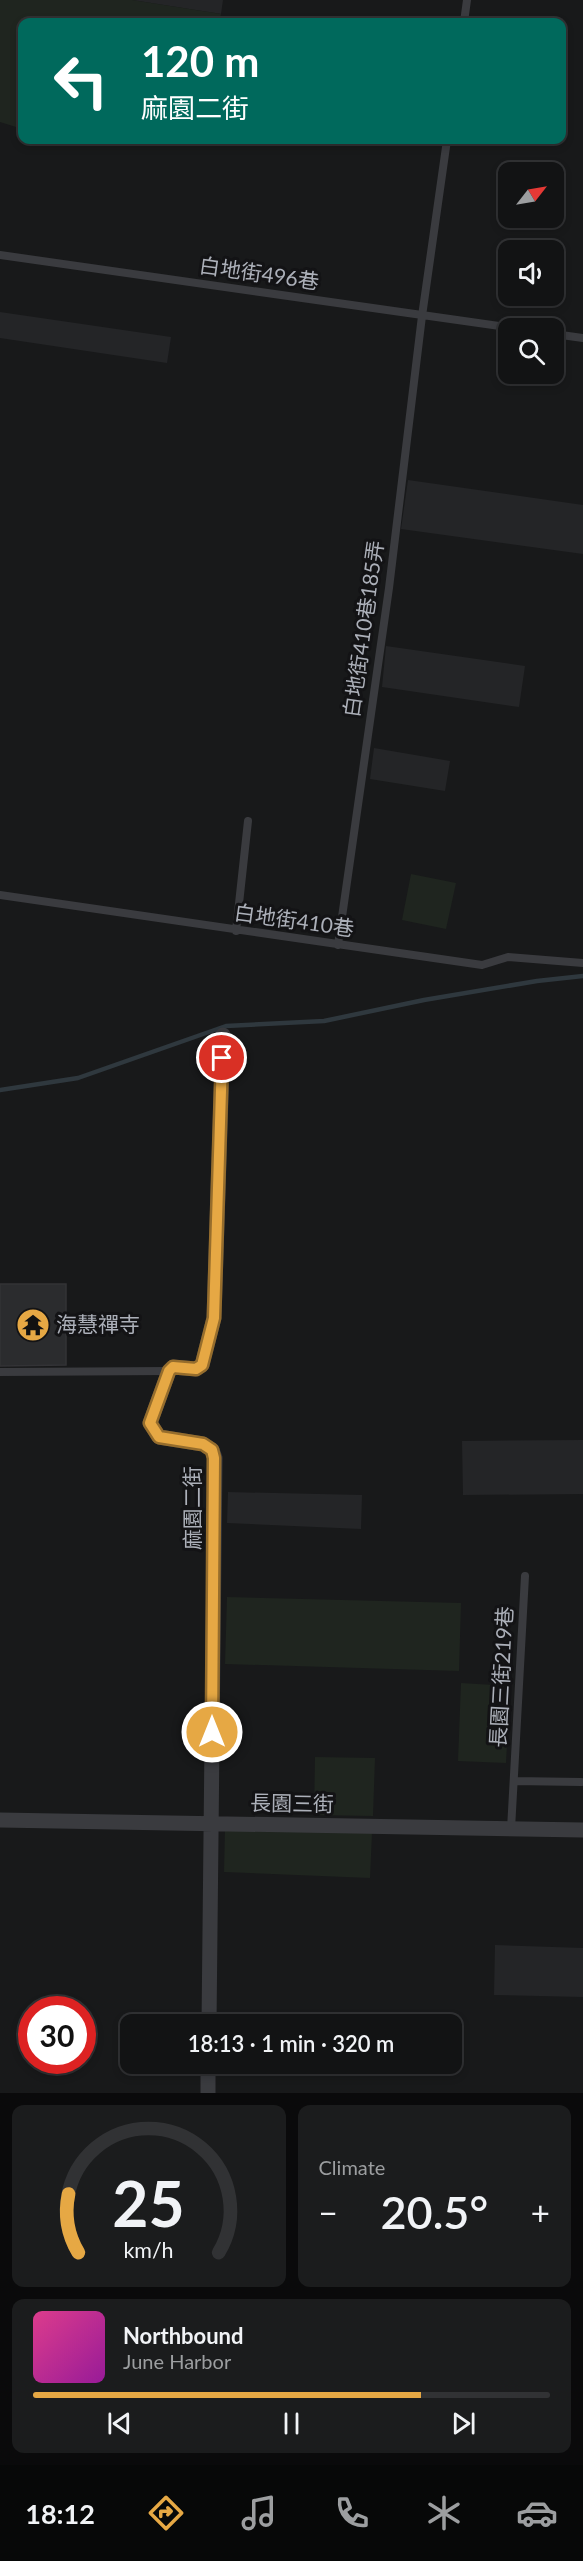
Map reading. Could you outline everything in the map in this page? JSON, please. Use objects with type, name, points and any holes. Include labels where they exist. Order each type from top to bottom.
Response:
[{"type":"street","points":[[169,1371],[173,1367],[196,1369],[202,1365],[214,1318],[223,1035]]},
{"type":"street","name":"麻園二街","points":[[169,1371],[150,1423],[154,1432],[159,1437],[203,1444],[212,1450],[214,1458],[209,2014]]},
{"type":"street","name":"長園三街","points":[[0,1820],[583,1830]]},
{"type":"street","points":[[208,2074],[208,2093]]},
{"type":"lane","points":[[465,18],[467,0]]},
{"type":"lane","name":"白地街410巷185弄","points":[[338,945],[389,588],[422,316],[446,144]]},
{"type":"lane","name":"白地街496巷","points":[[0,255],[498,326]]},
{"type":"lane","points":[[564,335],[583,338]]},
{"type":"lane","points":[[236,931],[248,821]]},
{"type":"lane","name":"白地街410巷","points":[[0,895],[482,966],[508,957],[583,963]]},
{"type":"lane","points":[[0,1372],[169,1371]]},
{"type":"lane","name":"長園三街219巷","points":[[511,1829],[525,1575]]},
{"type":"lane","points":[[514,1781],[581,1782]]},
{"type":"shaded area","points":[[0,0],[132,0],[221,14],[220,18],[18,18],[16,127],[0,122]]},
{"type":"shaded area","points":[[132,0],[223,0],[221,14]]},
{"type":"shaded area","points":[[0,312],[171,337],[167,363],[0,338]]},
{"type":"shaded area","points":[[408,480],[583,505],[583,554],[401,529]]},
{"type":"shaded area","points":[[386,646],[525,666],[519,707],[382,687]]},
{"type":"shaded area","points":[[374,748],[450,761],[445,791],[370,779]]},
{"type":"shaded area","points":[[411,874],[456,883],[446,929],[402,920]]},
{"type":"shaded area","points":[[583,1440],[583,1494],[463,1495],[462,1441]]},
{"type":"shaded area","points":[[228,1492],[362,1495],[361,1529],[227,1523]]},
{"type":"shaded area","points":[[227,1597],[461,1603],[459,1671],[225,1664]]},
{"type":"shaded area","points":[[461,1683],[510,1686],[506,1763],[458,1761]]},
{"type":"shaded area","points":[[315,1757],[375,1758],[373,1816],[314,1815]]},
{"type":"shaded area","points":[[225,1828],[372,1833],[370,1878],[224,1872]]},
{"type":"shaded area","points":[[495,1945],[583,1948],[583,1997],[494,1995]]},
{"type":"building","name":"海慧禪寺","points":[[0,1284],[66,1284],[66,1365],[0,1366]]},
{"type":"waterway","points":[[0,1090],[78,1078],[226,1026],[324,1021],[424,1000],[537,981],[583,976]]},
{"type":"place","name":"海慧禪寺","points":[[33,1325]]},
{"type":"route","points":[[212,1732],[214,1458],[212,1450],[203,1444],[159,1437],[150,1423],[169,1371],[173,1367],[196,1369],[202,1365],[214,1318],[222,1058]]}]
